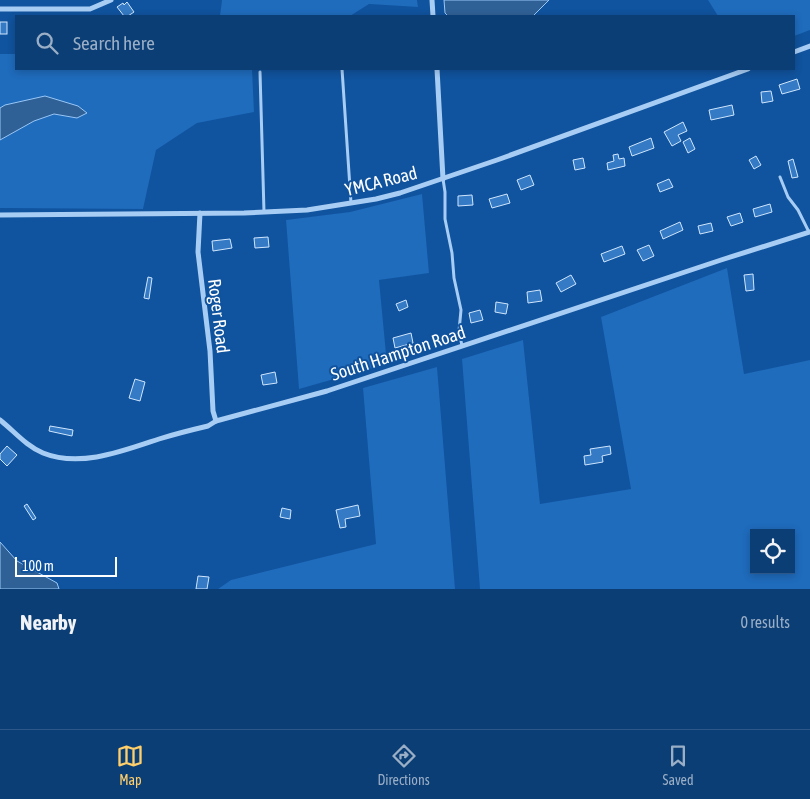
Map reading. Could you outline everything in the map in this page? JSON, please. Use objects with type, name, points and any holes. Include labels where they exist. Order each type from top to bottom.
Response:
[{"type":"street","points":[[0,9],[90,9],[111,0]]},
{"type":"street","points":[[432,0],[433,15]]},
{"type":"street","points":[[795,52],[810,46]]},
{"type":"street","points":[[437,70],[443,179]]},
{"type":"street","name":"YMCA Road","points":[[0,215],[264,212],[307,210],[351,203],[400,193],[443,179],[745,70]]},
{"type":"street","name":"Roger Road","points":[[200,213],[198,252],[210,351],[213,411],[216,422]]},
{"type":"street","name":"South Hampton Road","points":[[0,420],[24,441],[42,452],[78,459],[109,454],[317,394],[810,232]]},
{"type":"lane","points":[[342,70],[351,203]]},
{"type":"lane","points":[[260,72],[264,212]]},
{"type":"lane","points":[[780,177],[788,197],[798,210],[810,232]]},
{"type":"lane","points":[[443,179],[445,219],[461,310],[459,331],[462,347]]},
{"type":"shaded area","points":[[222,0],[417,0],[418,7],[369,4],[352,15],[220,15]]},
{"type":"shaded area","points":[[444,0],[549,0],[534,15],[447,15],[445,13]]},
{"type":"shaded area","points":[[708,0],[810,0],[810,30],[795,36],[795,15],[717,15]]},
{"type":"shaded area","points":[[0,54],[15,54],[15,70],[252,70],[254,112],[197,123],[156,150],[143,209],[0,208],[0,140],[34,121],[54,114],[77,118],[87,113],[5,105],[0,108]]},
{"type":"shaded area","points":[[45,96],[78,106],[87,113],[77,118],[54,114],[34,121],[0,140],[0,108],[5,105]]},
{"type":"shaded area","points":[[422,194],[429,273],[379,280],[387,364],[299,389],[286,220],[350,212]]},
{"type":"shaded area","points":[[727,268],[744,374],[810,360],[810,589],[480,589],[462,359],[523,340],[540,504],[631,489],[601,317]]},
{"type":"shaded area","points":[[437,367],[455,589],[218,589],[231,580],[376,544],[363,388]]},
{"type":"shaded area","points":[[0,542],[17,561],[57,583],[59,589],[0,589]]},
{"type":"building","points":[[127,2],[134,12],[130,15],[123,15],[117,7],[123,3],[124,5]]},
{"type":"building","points":[[0,22],[7,22],[7,34],[0,34]]},
{"type":"building","points":[[797,79],[800,89],[782,94],[779,85]]},
{"type":"building","points":[[771,91],[773,101],[762,103],[761,92]]},
{"type":"building","points":[[732,105],[734,115],[711,120],[709,110]]},
{"type":"building","points":[[683,122],[687,131],[678,135],[681,141],[672,146],[664,132]]},
{"type":"building","points":[[651,138],[654,148],[632,156],[629,147]]},
{"type":"building","points":[[690,138],[695,149],[688,153],[683,142]]},
{"type":"building","points":[[618,154],[619,159],[624,158],[625,166],[608,170],[607,163],[614,161],[613,155]]},
{"type":"building","points":[[756,156],[761,165],[754,169],[749,160]]},
{"type":"building","points":[[583,158],[585,168],[575,170],[573,160]]},
{"type":"building","points":[[793,159],[798,177],[792,178],[788,161]]},
{"type":"building","points":[[530,175],[534,185],[521,190],[517,180]]},
{"type":"building","points":[[669,179],[673,187],[660,192],[657,184]]},
{"type":"building","points":[[507,194],[510,203],[492,208],[489,199]]},
{"type":"building","points":[[472,195],[473,205],[458,206],[458,196]]},
{"type":"building","points":[[770,204],[772,212],[755,217],[753,209]]},
{"type":"building","points":[[740,213],[743,222],[731,226],[727,217]]},
{"type":"building","points":[[680,222],[683,230],[663,239],[660,231]]},
{"type":"building","points":[[711,223],[713,231],[700,234],[698,226]]},
{"type":"building","points":[[268,237],[269,247],[255,248],[254,238]]},
{"type":"building","points":[[230,239],[232,248],[213,251],[212,241]]},
{"type":"building","points":[[649,245],[654,256],[643,261],[637,250]]},
{"type":"building","points":[[622,246],[625,254],[604,262],[601,254]]},
{"type":"building","points":[[753,274],[754,290],[746,291],[744,275]]},
{"type":"building","points":[[571,275],[576,284],[561,292],[556,283]]},
{"type":"building","points":[[148,277],[152,278],[149,299],[144,298]]},
{"type":"building","points":[[540,290],[542,301],[528,303],[527,292]]},
{"type":"building","points":[[406,300],[408,307],[399,311],[396,304]]},
{"type":"building","points":[[496,302],[508,304],[506,314],[495,312]]},
{"type":"building","points":[[480,310],[483,320],[471,323],[469,313]]},
{"type":"building","points":[[411,333],[413,343],[395,348],[393,338]]},
{"type":"building","points":[[275,372],[277,383],[263,385],[261,375]]},
{"type":"building","points":[[135,379],[145,382],[140,401],[129,398]]},
{"type":"building","points":[[50,426],[73,430],[72,436],[49,431]]},
{"type":"building","points":[[7,446],[17,455],[7,466],[0,459],[0,454]]},
{"type":"building","points":[[610,446],[611,454],[602,456],[603,462],[585,465],[584,456],[591,455],[590,449]]},
{"type":"building","points":[[27,504],[36,518],[33,520],[24,506]]},
{"type":"building","points":[[358,505],[360,516],[345,519],[346,527],[340,528],[336,510]]},
{"type":"building","points":[[282,508],[291,510],[290,519],[280,517]]},
{"type":"building","points":[[198,576],[209,577],[207,589],[196,589]]}]
